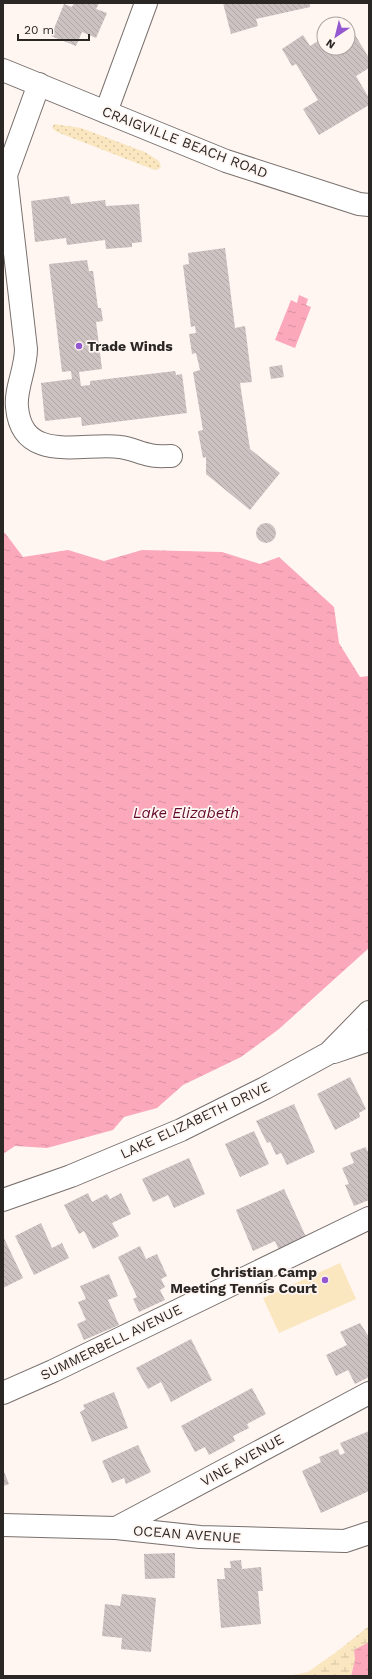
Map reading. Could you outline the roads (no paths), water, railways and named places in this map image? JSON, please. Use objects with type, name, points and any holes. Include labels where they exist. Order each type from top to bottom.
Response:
[{"type":"street","points":[[106,112],[146,3]]},
{"type":"street","name":"CRAIGVILLE BEACH ROAD","points":[[3,70],[226,161],[359,204],[369,205]]},
{"type":"street","points":[[39,84],[6,175],[26,349],[26,360],[16,407],[21,425],[38,441],[56,448],[119,446],[150,455],[171,456]]},
{"type":"street","name":"LAKE ELIZABETH DRIVE","points":[[3,1200],[70,1176],[180,1130],[328,1053],[369,1012]]},
{"type":"street","points":[[328,1053],[369,1040]]},
{"type":"street","name":"SUMMERBELL AVENUE","points":[[3,1393],[53,1371],[369,1218]]},
{"type":"street","name":"VINE AVENUE","points":[[116,1528],[369,1393]]},
{"type":"street","name":"OCEAN AVENUE","points":[[3,1525],[116,1528],[200,1538],[345,1541],[369,1533]]},
{"type":"water","points":[[299,295],[308,299],[306,305],[311,307],[295,348],[275,340],[291,300],[297,303]]},
{"type":"water","name":"Lake Elizabeth","points":[[3,533],[5,533],[23,557],[68,550],[104,561],[142,550],[222,552],[260,564],[279,557],[334,607],[339,643],[360,677],[369,676],[369,948],[279,1029],[241,1057],[183,1085],[157,1108],[124,1117],[113,1130],[47,1148],[15,1146],[3,1154]]},
{"type":"water","points":[[369,1642],[369,1676],[351,1676],[355,1660],[354,1650]]},
{"type":"place","name":"Trade Winds","points":[[79,346]]},
{"type":"place","name":"Christian Camp Meeting Tennis Court","points":[[325,1280]]}]
